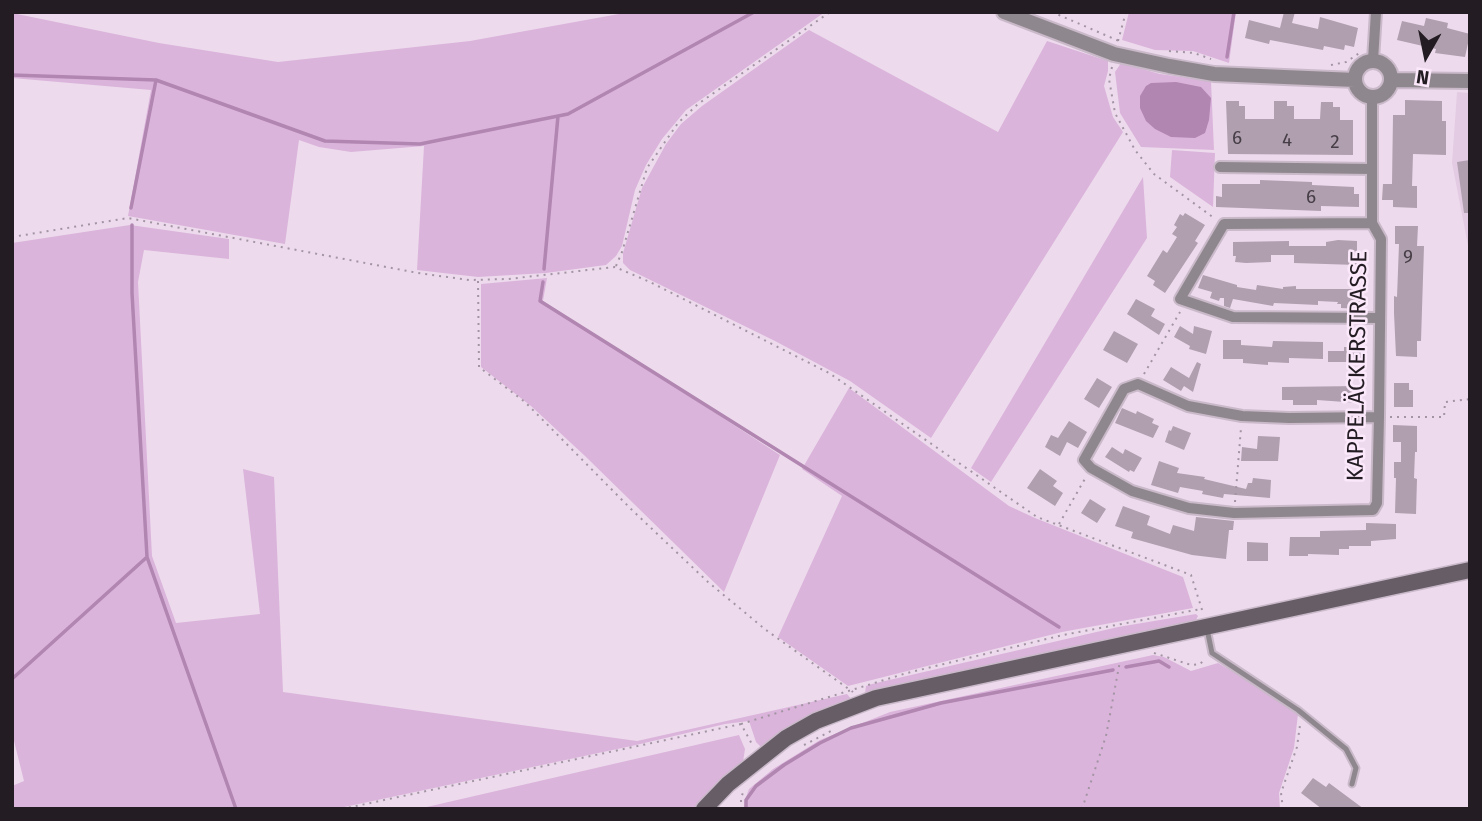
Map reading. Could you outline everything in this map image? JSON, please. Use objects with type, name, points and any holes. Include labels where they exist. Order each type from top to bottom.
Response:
[{"type":"main road","points":[[704,809],[728,784],[786,738],[816,722],[876,698],[1470,570]]},
{"type":"street","points":[[1004,12],[1169,66],[1214,74],[1355,80]]},
{"type":"street","points":[[1373,56],[1376,12]]},
{"type":"street","points":[[1373,56],[1385,65],[1391,80],[1387,90],[1372,97],[1359,90],[1355,80],[1358,68],[1373,56]]},
{"type":"street","points":[[1391,80],[1470,81]]},
{"type":"street","name":"KAPPELÄCKERSTRASSE","points":[[1234,513],[1373,510],[1377,503],[1381,239],[1371,223],[1372,97]]},
{"type":"street","points":[[1220,167],[1372,169]]},
{"type":"street","points":[[1371,223],[1224,224],[1180,299],[1233,317],[1380,318]]},
{"type":"street","points":[[1234,513],[1189,508],[1132,491],[1091,468],[1084,460],[1124,389],[1138,384],[1188,406],[1242,416],[1378,417]]},
{"type":"lane","points":[[1207,628],[1212,653],[1298,710],[1346,749],[1356,768],[1352,784]]},
{"type":"path","points":[[615,267],[647,168],[678,123],[698,104],[830,12]]},
{"type":"path","points":[[1052,12],[1116,47]]},
{"type":"path","points":[[1126,12],[1110,79],[1115,113],[1135,150],[1154,174],[1224,224]]},
{"type":"path","points":[[1168,51],[1194,52],[1215,61]]},
{"type":"path","points":[[1330,65],[1346,62],[1363,52],[1373,56]]},
{"type":"path","points":[[12,237],[128,218],[418,273],[478,280],[615,267],[829,373],[1037,517],[1191,575],[1207,628]]},
{"type":"path","points":[[478,280],[479,367],[525,402],[708,582],[766,630],[864,702]]},
{"type":"path","points":[[1138,384],[1186,303]]},
{"type":"path","points":[[1378,417],[1444,417],[1445,402],[1470,399]]},
{"type":"path","points":[[1234,513],[1242,416]]},
{"type":"path","points":[[1059,524],[1091,468]]},
{"type":"path","points":[[342,809],[741,724],[849,689],[1063,635],[1202,609]]},
{"type":"path","points":[[1150,652],[1191,666],[1200,664],[1212,653]]},
{"type":"path","points":[[1082,809],[1106,736],[1116,695],[1121,657]]},
{"type":"path","points":[[1283,809],[1281,793],[1297,747],[1300,728],[1298,710]]},
{"type":"path","points":[[741,724],[760,757]]},
{"type":"path","points":[[798,748],[841,727]]},
{"type":"path","points":[[741,809],[741,798],[748,782]]},
{"type":"shaded area","points":[[630,12],[825,12],[686,110],[662,139],[646,165],[635,190],[622,246],[616,256],[606,265],[546,273],[478,277],[417,270],[424,146],[351,152],[319,147],[299,140],[285,244],[128,216],[151,90],[12,78],[12,13],[159,43],[278,62],[470,41]]},
{"type":"shaded area","points":[[1129,12],[1236,12],[1229,63],[1193,51],[1155,50],[1122,40]]},
{"type":"shaded area","points":[[809,30],[998,132],[1047,41],[1108,61],[1104,86],[1113,117],[1123,132],[931,438],[850,381],[630,270],[623,263],[623,253],[642,188],[666,144],[681,124]]},
{"type":"shaded area","points":[[1121,63],[1160,74],[1211,81],[1214,150],[1141,147],[1120,113],[1115,72]]},
{"type":"shaded area","points":[[1176,82],[1201,87],[1211,98],[1205,133],[1195,138],[1171,137],[1155,129],[1146,121],[1140,108],[1140,96],[1146,86],[1151,83]]},
{"type":"shaded area","points":[[1457,92],[1470,93],[1470,256],[1452,163]]},
{"type":"shaded area","points":[[1172,150],[1215,153],[1213,207],[1170,177]]},
{"type":"shaded area","points":[[1143,177],[1147,238],[991,482],[971,468]]},
{"type":"shaded area","points":[[130,225],[229,239],[229,259],[144,250],[138,282],[152,556],[176,623],[260,614],[243,469],[274,477],[283,692],[637,741],[847,694],[852,700],[786,730],[761,747],[756,742],[749,721],[725,724],[335,809],[12,809],[12,786],[24,781],[12,733],[12,243]]},
{"type":"shaded area","points":[[547,278],[543,301],[780,455],[724,592],[531,406],[481,367],[481,284]]},
{"type":"shaded area","points":[[849,388],[1009,506],[1183,577],[1193,608],[1062,632],[848,686],[778,637],[842,496],[802,469]]},
{"type":"shaded area","points":[[1196,614],[1198,616],[1195,622],[987,666],[869,695],[865,693],[866,686],[872,684],[1118,627]]},
{"type":"shaded area","points":[[1153,655],[1164,657],[1191,671],[1218,663],[1298,714],[1294,748],[1279,793],[1280,809],[744,809],[749,789],[773,769],[820,740],[890,712]]},
{"type":"shaded area","points":[[739,735],[745,749],[743,762],[693,809],[418,809]]},
{"type":"building","points":[[1284,12],[1295,12],[1292,23],[1318,29],[1320,17],[1358,28],[1354,47],[1345,45],[1344,50],[1324,46],[1323,50],[1270,40],[1269,44],[1245,38],[1249,20],[1280,28]]},
{"type":"building","points":[[1426,18],[1448,23],[1447,28],[1470,34],[1465,57],[1435,53],[1436,49],[1397,40],[1402,21],[1424,26]]},
{"type":"building","points":[[1405,100],[1442,101],[1442,121],[1446,121],[1446,155],[1413,154],[1412,186],[1417,186],[1417,208],[1393,207],[1393,200],[1382,200],[1383,184],[1392,184],[1393,115],[1405,115]]},
{"type":"building","points":[[1226,101],[1239,101],[1239,106],[1245,106],[1245,119],[1274,119],[1274,101],[1287,101],[1287,106],[1294,106],[1294,119],[1320,119],[1321,102],[1333,102],[1333,107],[1340,107],[1340,120],[1353,120],[1353,155],[1228,154]]},
{"type":"building","points":[[1470,160],[1470,213],[1464,213],[1457,162]]},
{"type":"building","points":[[1260,180],[1354,187],[1354,194],[1359,194],[1359,207],[1321,206],[1321,211],[1216,207],[1216,196],[1222,197],[1222,184],[1260,184]]},
{"type":"building","points":[[1185,213],[1205,225],[1195,241],[1198,243],[1165,293],[1153,285],[1155,281],[1147,276],[1163,250],[1167,253],[1177,237],[1172,234],[1177,227],[1174,225],[1180,214],[1183,216]]},
{"type":"building","points":[[1395,226],[1418,226],[1417,246],[1424,246],[1421,341],[1417,341],[1417,357],[1396,356],[1394,296],[1397,297],[1399,244],[1395,244]]},
{"type":"building","points":[[1289,241],[1289,246],[1326,246],[1326,242],[1357,241],[1357,265],[1294,263],[1294,255],[1271,255],[1271,262],[1246,263],[1235,262],[1236,256],[1233,256],[1233,242]]},
{"type":"building","points":[[1203,275],[1237,287],[1256,290],[1257,285],[1283,289],[1296,286],[1296,289],[1360,289],[1360,309],[1341,308],[1338,302],[1318,301],[1318,305],[1274,303],[1273,306],[1233,299],[1230,308],[1224,306],[1224,298],[1219,301],[1210,298],[1212,292],[1198,288]]},
{"type":"building","points":[[1136,299],[1155,309],[1151,316],[1165,324],[1159,335],[1127,314]]},
{"type":"building","points":[[1180,326],[1193,334],[1194,326],[1212,331],[1206,354],[1189,349],[1190,346],[1174,337]]},
{"type":"building","points":[[1114,331],[1138,344],[1127,363],[1103,350]]},
{"type":"building","points":[[1223,340],[1241,340],[1241,345],[1272,347],[1273,341],[1323,342],[1323,359],[1289,358],[1289,363],[1268,362],[1268,365],[1243,363],[1243,359],[1223,359]]},
{"type":"building","points":[[1344,347],[1363,347],[1363,362],[1328,362],[1328,351],[1344,351]]},
{"type":"building","points":[[1197,362],[1201,364],[1193,392],[1184,386],[1181,391],[1163,380],[1171,367],[1189,378]]},
{"type":"building","points":[[1097,378],[1112,387],[1099,408],[1084,399]]},
{"type":"building","points":[[1394,383],[1409,383],[1409,390],[1413,390],[1413,407],[1394,407]]},
{"type":"building","points":[[1359,386],[1359,403],[1317,400],[1317,405],[1293,405],[1293,400],[1282,400],[1282,387]]},
{"type":"building","points":[[1122,408],[1154,419],[1152,423],[1159,426],[1153,438],[1115,423]]},
{"type":"building","points":[[1069,421],[1087,432],[1078,448],[1067,442],[1060,456],[1045,447],[1051,435],[1058,438]]},
{"type":"building","points":[[1393,425],[1417,426],[1414,478],[1417,479],[1416,514],[1395,513],[1394,462],[1401,462],[1401,442],[1393,442]]},
{"type":"building","points":[[1173,426],[1191,433],[1184,450],[1165,442]]},
{"type":"building","points":[[1258,436],[1280,437],[1278,461],[1241,461],[1242,447],[1257,449]]},
{"type":"building","points":[[1112,447],[1123,454],[1125,449],[1142,458],[1134,472],[1129,472],[1105,457]]},
{"type":"building","points":[[1159,461],[1179,468],[1177,473],[1205,477],[1204,479],[1246,489],[1253,478],[1271,480],[1270,498],[1224,494],[1223,498],[1202,494],[1203,491],[1180,487],[1178,493],[1151,485]]},
{"type":"building","points":[[1040,469],[1057,481],[1053,486],[1063,493],[1055,506],[1027,488]]},
{"type":"building","points":[[1090,499],[1106,509],[1097,523],[1081,513]]},
{"type":"building","points":[[1123,506],[1150,516],[1147,525],[1170,534],[1173,525],[1194,531],[1196,517],[1234,521],[1233,530],[1229,530],[1226,559],[1192,555],[1131,538],[1133,532],[1115,526]]},
{"type":"building","points":[[1366,523],[1396,524],[1396,539],[1371,541],[1371,546],[1349,546],[1349,549],[1339,549],[1339,555],[1289,556],[1290,537],[1320,537],[1320,531],[1366,530]]},
{"type":"building","points":[[1247,542],[1268,543],[1268,561],[1247,561]]},
{"type":"building","points":[[1313,778],[1326,787],[1329,783],[1364,809],[1322,809],[1301,793]]},
{"type":"waterway","points":[[12,75],[156,80],[325,141],[420,144],[568,114],[754,12]]},
{"type":"waterway","points":[[1227,57],[1234,12]]},
{"type":"waterway","points":[[131,208],[156,80]]},
{"type":"waterway","points":[[544,269],[558,116]]},
{"type":"waterway","points":[[132,225],[132,293],[147,557],[236,809]]},
{"type":"waterway","points":[[543,282],[540,301],[1059,627]]},
{"type":"waterway","points":[[12,679],[147,557]]},
{"type":"waterway","points":[[1126,667],[1159,661],[1169,667]]},
{"type":"waterway","points":[[746,809],[746,800],[756,786],[820,743],[851,728],[941,703],[1113,670]]}]
